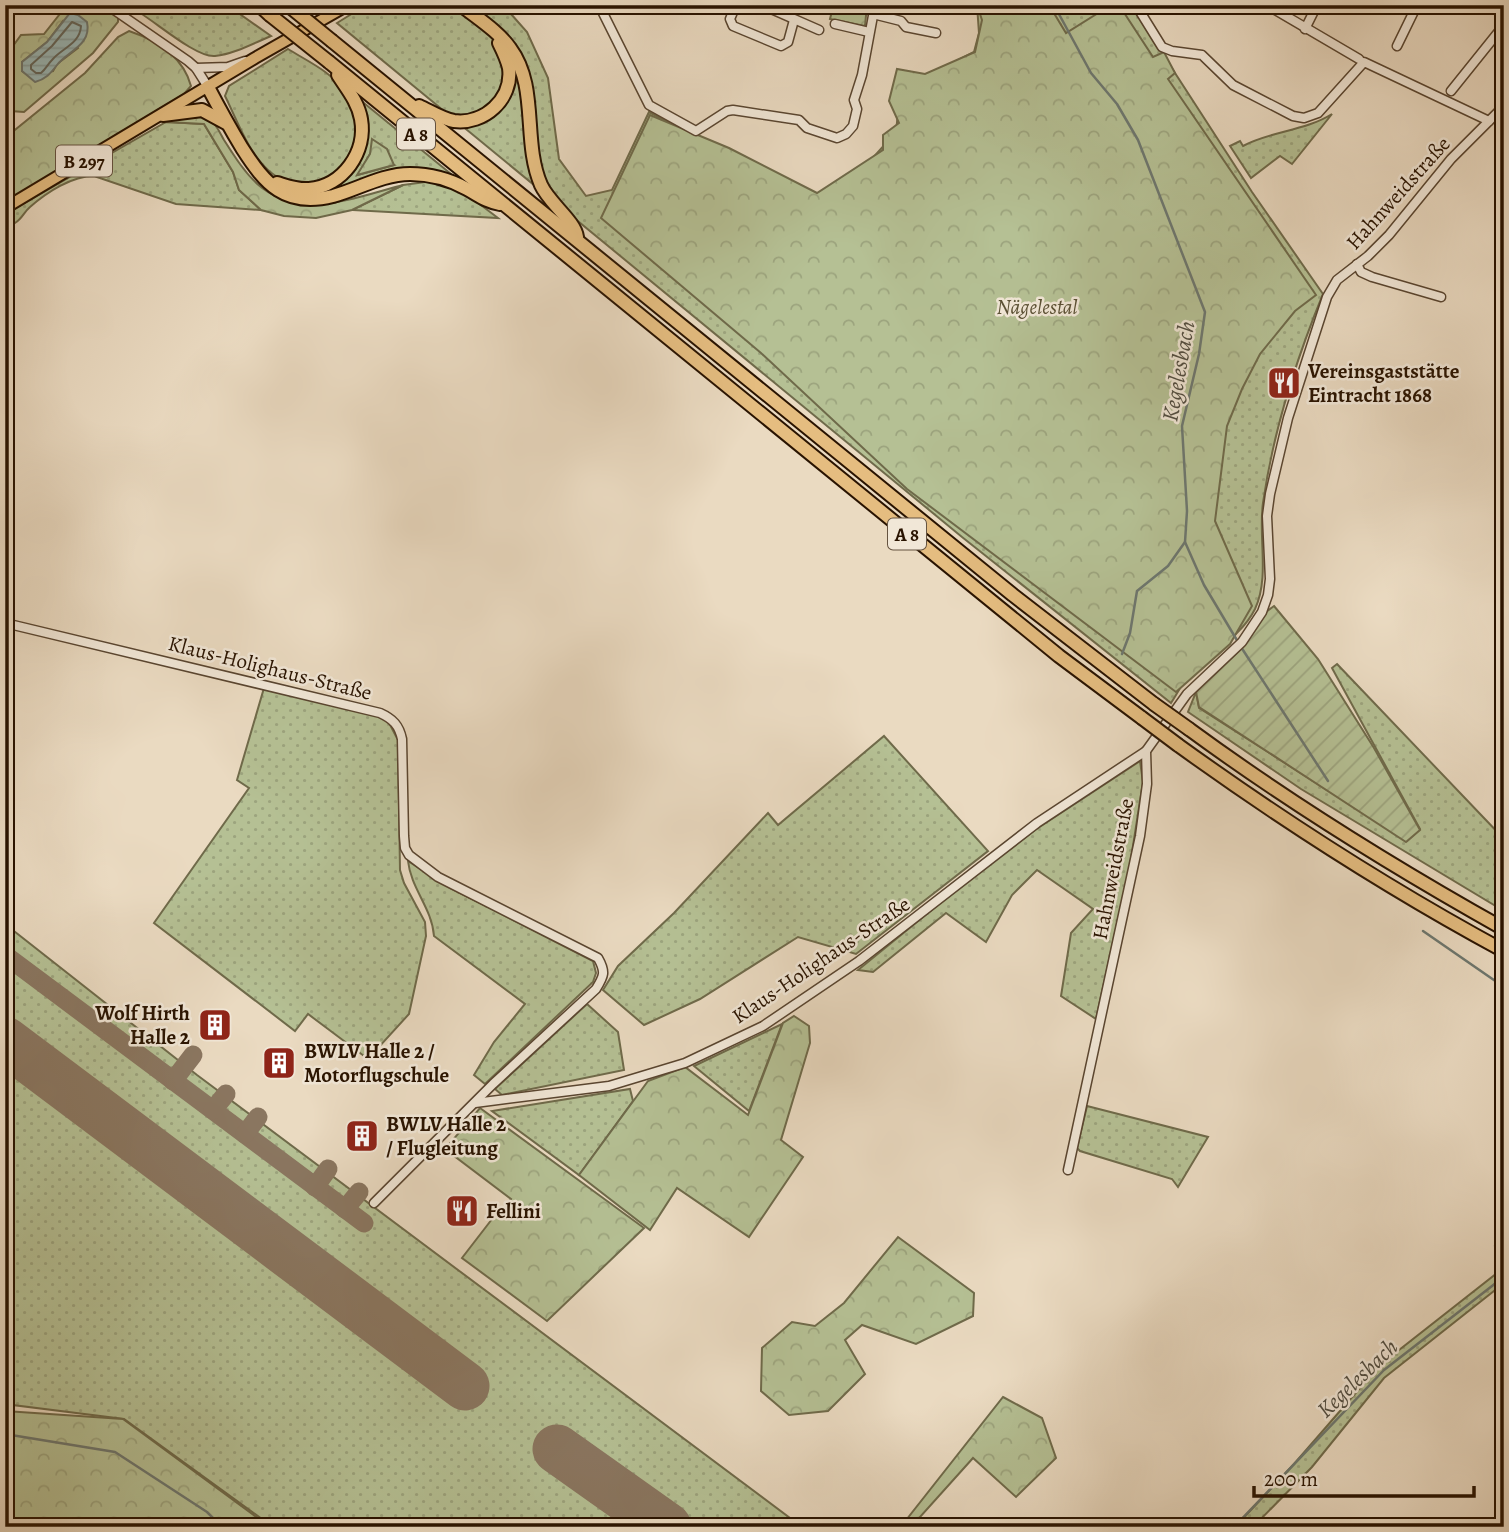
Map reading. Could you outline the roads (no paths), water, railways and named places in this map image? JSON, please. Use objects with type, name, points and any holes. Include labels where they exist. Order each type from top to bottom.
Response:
[{"type":"highway","name":"A 8","points":[[259,5],[1059,656],[1238,788],[1369,873],[1504,951]]},
{"type":"highway","name":"A 8","points":[[289,5],[1013,595],[1154,704],[1242,768],[1372,852],[1504,929]]},
{"type":"highway","points":[[461,5],[510,47],[523,73],[533,162],[541,185],[554,205],[576,229],[578,241]]},
{"type":"highway","points":[[401,97],[455,121],[477,119],[489,113],[502,98],[509,77],[506,56],[492,31]]},
{"type":"highway","points":[[256,169],[276,182],[300,189],[311,189],[334,181],[351,164],[362,137],[361,116],[352,95],[329,62]]},
{"type":"highway","points":[[208,87],[226,123],[256,169],[272,188],[296,198],[330,197],[390,177],[425,174],[449,180],[485,201],[504,205]]},
{"type":"highway","points":[[163,115],[202,110],[226,123]]},
{"type":"main road","name":"B 297","points":[[5,208],[348,5]]},
{"type":"street","points":[[107,5],[197,68],[208,87]]},
{"type":"street","points":[[599,5],[649,105],[696,131],[733,110],[799,120],[807,128],[821,134],[837,138],[842,136],[853,126],[857,109],[855,100],[874,10],[901,21],[906,27],[936,33]]},
{"type":"street","points":[[736,5],[730,19],[733,26],[781,46],[788,42],[794,20]]},
{"type":"street","points":[[762,5],[819,30]]},
{"type":"street","points":[[1136,5],[1162,47],[1202,55],[1233,85],[1293,116],[1304,118],[1318,113],[1363,62],[1489,121]]},
{"type":"street","points":[[1267,5],[1359,59]]},
{"type":"street","points":[[1305,29],[1317,5]]},
{"type":"street","points":[[1398,46],[1417,5]]},
{"type":"street","points":[[1489,5],[1504,12]]},
{"type":"street","points":[[835,24],[869,32]]},
{"type":"street","points":[[1451,91],[1504,25]]},
{"type":"street","points":[[197,68],[228,67],[255,58]]},
{"type":"street","name":"Hahnweidstraße","points":[[1068,1170],[1140,836],[1147,784],[1146,751],[1177,706],[1242,642],[1258,620],[1268,595],[1270,579],[1267,516],[1270,494],[1288,418],[1327,296],[1337,281],[1389,235],[1451,159],[1504,106]]},
{"type":"street","points":[[1353,267],[1372,276],[1441,297]]},
{"type":"street","name":"Klaus-Holighaus-Straße","points":[[5,623],[380,713],[391,718],[400,727],[402,739],[404,836],[409,855],[438,877],[598,958],[604,969],[604,976],[596,989],[475,1102],[374,1203]]},
{"type":"street","name":"Klaus-Holighaus-Straße","points":[[475,1102],[485,1103],[609,1086],[685,1063],[751,1032],[859,961],[1037,822],[1146,751]]},
{"type":"water","points":[[70,13],[87,22],[88,30],[83,42],[48,76],[35,82],[22,71],[22,62],[47,42]]},
{"type":"waterway","name":"Kegelesbach","points":[[1054,5],[1091,73],[1117,104],[1138,140],[1205,312],[1199,354],[1182,426],[1187,511],[1185,542],[1204,585],[1241,647],[1328,781]]},
{"type":"waterway","points":[[1122,654],[1130,633],[1137,591],[1168,566],[1185,542]]},
{"type":"waterway","name":"Kegelesbach","points":[[1423,931],[1504,987]]},
{"type":"waterway","name":"Kegelesbach","points":[[1234,1527],[1384,1370],[1501,1279],[1504,1260]]},
{"type":"waterway","points":[[5,1434],[115,1452],[207,1512],[222,1527]]},
{"type":"place","name":"Vereinsgaststätte Eintracht 1868","points":[[1284,383]]},
{"type":"place","name":"Wolf Hirth Halle 2","points":[[215,1025]]},
{"type":"place","name":"BWLV Halle 2 / Motorflugschule","points":[[279,1063]]},
{"type":"place","name":"BWLV Halle 2 / Flugleitung","points":[[362,1136]]},
{"type":"place","name":"Fellini","points":[[462,1211]]},
{"type":"park label","name":"Nägelestal","points":[[1037,307]]}]
